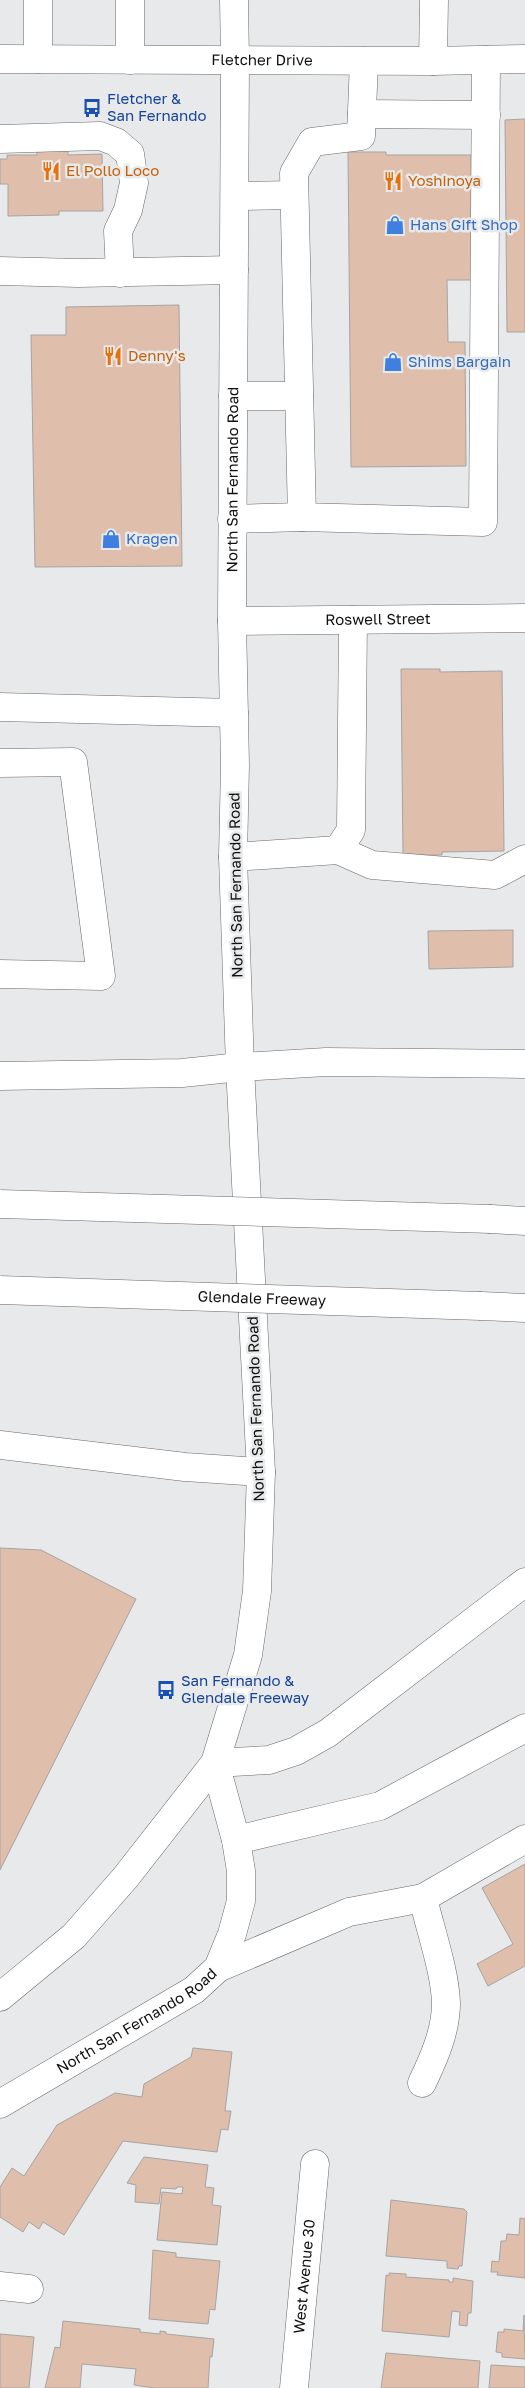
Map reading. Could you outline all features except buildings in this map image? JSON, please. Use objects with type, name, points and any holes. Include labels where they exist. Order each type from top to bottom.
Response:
[{"type":"main road","points":[[38,0],[38,60]]},
{"type":"main road","points":[[130,0],[130,60]]},
{"type":"main road","name":"North San Fernando Road","points":[[0,1997],[74,1936],[126,1878],[215,1763],[248,1655],[257,1592],[262,1472],[240,1067],[233,857],[236,765],[232,621],[234,0]]},
{"type":"main road","points":[[433,61],[434,0]]},
{"type":"main road","name":"Fletcher Drive","points":[[0,59],[364,61],[525,59]]},
{"type":"main road","points":[[232,519],[302,517],[483,522],[486,60]]},
{"type":"main road","points":[[302,517],[294,173],[312,142],[361,136],[364,61]]},
{"type":"main road","points":[[362,114],[486,115]]},
{"type":"main road","points":[[0,139],[100,136],[116,142],[130,154],[134,183],[128,210],[118,231],[120,273]]},
{"type":"main road","points":[[234,196],[294,195]]},
{"type":"main road","points":[[0,271],[120,273],[234,270]]},
{"type":"main road","points":[[233,396],[299,396]]},
{"type":"main road","name":"Roswell Street","points":[[232,621],[525,618]]},
{"type":"main road","points":[[338,850],[352,830],[353,620]]},
{"type":"main road","points":[[0,707],[234,714]]},
{"type":"main road","points":[[0,762],[73,762],[101,976],[0,974]]},
{"type":"main road","points":[[233,857],[338,850],[372,865],[495,875],[525,860]]},
{"type":"main road","points":[[0,1076],[182,1073],[240,1067],[326,1062],[525,1064]]},
{"type":"main road","points":[[0,1204],[525,1221]]},
{"type":"main road","name":"Glendale Freeway","points":[[0,1290],[525,1308]]},
{"type":"main road","points":[[0,1445],[203,1469],[262,1472]]},
{"type":"main road","points":[[215,1763],[268,1760],[296,1751],[320,1738],[525,1582]]},
{"type":"main road","points":[[236,1840],[380,1806],[525,1728]]},
{"type":"main road","name":"North San Fernando Road","points":[[0,2104],[194,1990],[218,1968],[232,1934],[241,1901],[241,1870],[236,1840],[215,1763]]},
{"type":"main road","points":[[218,1968],[349,1912],[423,1898],[525,1839]]},
{"type":"main road","points":[[422,2083],[442,2034],[446,2002],[423,1898]]},
{"type":"main road","name":"West Avenue 30","points":[[294,2388],[314,2164]]},
{"type":"main road","points":[[0,2286],[29,2289]]},
{"type":"place","name":"Fletcher & San Fernando","points":[[92,108]]},
{"type":"place","name":"El Pollo Loco","points":[[51,171]]},
{"type":"place","name":"Yoshinoya","points":[[393,181]]},
{"type":"place","name":"Hans Gift Shop","points":[[395,225]]},
{"type":"place","name":"Denny's","points":[[113,356]]},
{"type":"place","name":"Shims Bargain","points":[[393,362]]},
{"type":"place","name":"Kragen","points":[[111,539]]},
{"type":"place","name":"San Fernando & Glendale Freeway","points":[[166,1690]]}]
